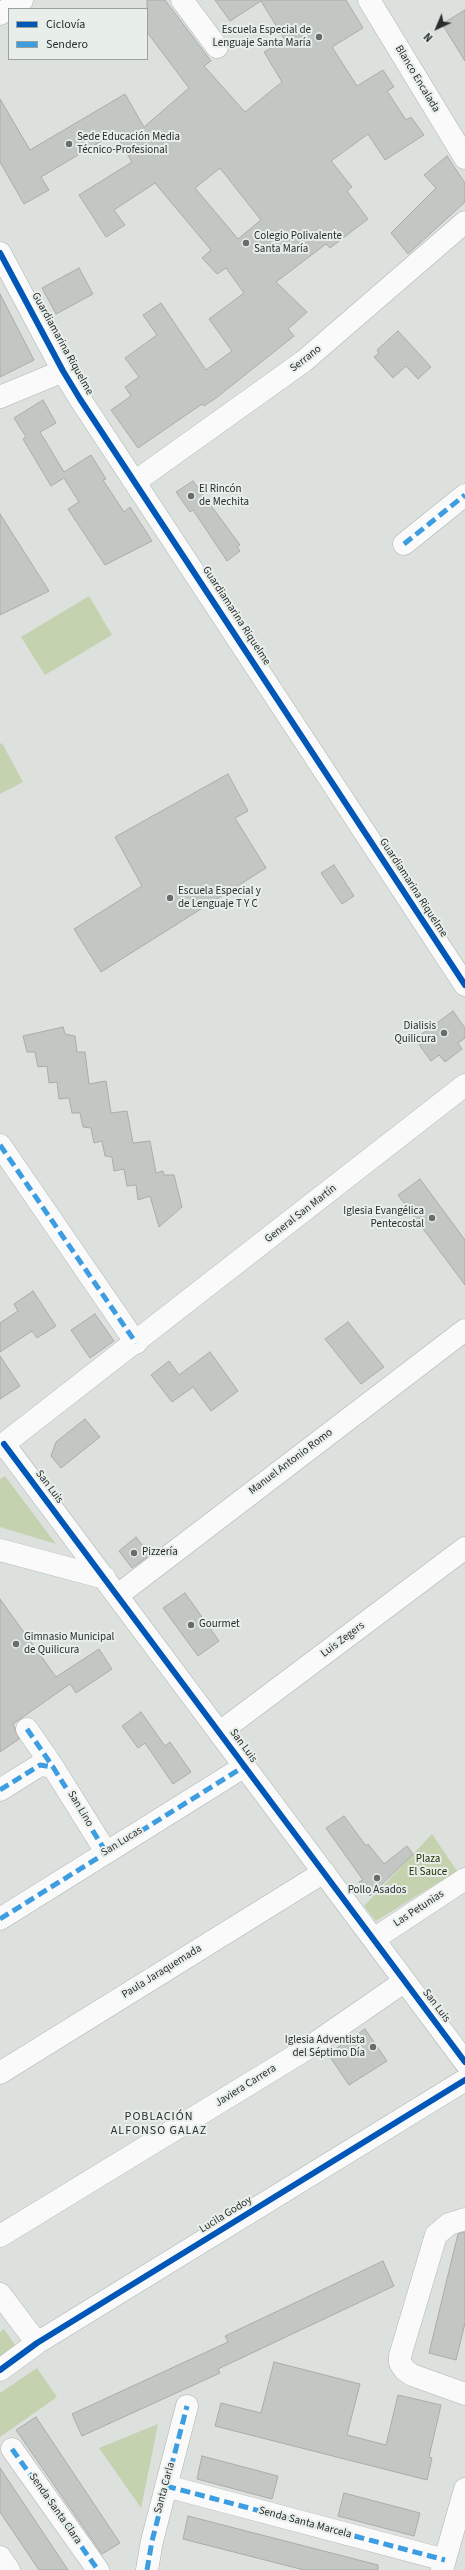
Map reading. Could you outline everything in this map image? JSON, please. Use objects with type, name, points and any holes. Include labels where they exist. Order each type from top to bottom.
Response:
[{"type":"street","points":[[9,8],[22,0]]},
{"type":"street","points":[[182,0],[217,47]]},
{"type":"street","name":"Blanco Encalada","points":[[369,0],[465,158]]},
{"type":"street","name":"Serrano","points":[[136,481],[310,356],[465,222]]},
{"type":"street","name":"Guardiamarina Riquelme","points":[[0,253],[63,371],[465,985]]},
{"type":"street","points":[[0,397],[63,371]]},
{"type":"street","points":[[404,544],[465,495]]},
{"type":"street","name":"General San Martín","points":[[2,1445],[136,1343],[465,1085]]},
{"type":"street","points":[[0,1145],[136,1343]]},
{"type":"street","name":"Manuel Antonio Romo","points":[[118,1595],[465,1330]]},
{"type":"street","name":"San Luis","points":[[2,1445],[118,1595],[465,2062]]},
{"type":"street","name":"Luis Zegers","points":[[220,1732],[465,1548]]},
{"type":"street","points":[[0,1550],[105,1578]]},
{"type":"street","name":"San Lino","points":[[28,1729],[50,1767],[106,1852]]},
{"type":"street","name":"San Lucas","points":[[0,1919],[245,1766]]},
{"type":"street","points":[[0,1790],[35,1767],[50,1767]]},
{"type":"street","name":"Paula Jaraquemada","points":[[0,2072],[324,1872]]},
{"type":"street","name":"Las Petunias","points":[[374,1939],[465,1879]]},
{"type":"street","name":"Javiera Carrera","points":[[0,2236],[283,2063],[405,1981]]},
{"type":"street","name":"Lucila Godoy","points":[[0,2370],[37,2343],[465,2080]]},
{"type":"street","points":[[465,2219],[449,2224],[436,2235],[400,2356],[400,2363],[405,2370],[412,2374],[465,2394]]},
{"type":"street","points":[[0,2294],[37,2343]]},
{"type":"street","name":"Santa Carla","points":[[147,2570],[166,2486],[187,2406]]},
{"type":"street","name":"Senda Santa Clara","points":[[12,2449],[98,2570]]},
{"type":"street","name":"Senda Santa Marcela","points":[[166,2486],[443,2565]]},
{"type":"street","points":[[443,2565],[465,2489]]},
{"type":"street","points":[[0,2557],[9,2570]]},
{"type":"green space","points":[[89,596],[112,635],[45,675],[21,637]]},
{"type":"green space","points":[[2,743],[23,782],[0,794],[0,744]]},
{"type":"green space","points":[[5,1476],[56,1544],[0,1527],[0,1479]]},
{"type":"green space","name":"Plaza El Sauce","points":[[432,1834],[457,1871],[376,1921],[364,1906]]},
{"type":"green space","points":[[4,2329],[15,2345],[0,2356],[0,2332]]},
{"type":"green space","points":[[37,2368],[57,2397],[0,2437],[0,2393]]},
{"type":"green space","points":[[158,2424],[141,2508],[99,2448]]},
{"type":"building","points":[[147,0],[165,0],[211,61],[204,66],[245,112],[282,82],[264,52],[285,40],[261,1],[230,21],[215,0],[346,0],[363,28],[332,47],[357,86],[383,70],[394,87],[387,91],[406,120],[411,117],[424,135],[385,160],[368,134],[331,161],[352,187],[347,191],[368,219],[330,248],[326,244],[276,282],[307,312],[288,329],[294,336],[216,398],[204,406],[202,404],[138,448],[111,410],[131,396],[125,387],[139,377],[125,358],[157,335],[143,315],[161,303],[206,370],[232,351],[209,319],[244,293],[226,268],[217,274],[202,258],[211,250],[155,183],[114,210],[125,225],[106,237],[79,195],[132,162],[115,133],[41,177],[49,190],[24,204],[0,162],[0,99],[30,150],[125,94],[144,127],[189,88],[148,33]],"holes":[[[220,168],[261,220],[238,239],[195,188]]]},
{"type":"building","points":[[465,10],[465,61],[442,24]]},
{"type":"building","points":[[447,156],[465,183],[465,202],[408,254],[391,233],[436,188],[424,175]]},
{"type":"building","points":[[79,268],[93,294],[56,314],[42,288]]},
{"type":"building","points":[[0,294],[34,360],[0,377]]},
{"type":"building","points":[[398,331],[431,367],[418,379],[406,366],[393,378],[374,357],[379,353],[377,350]]},
{"type":"building","points":[[43,400],[56,423],[40,432],[64,472],[91,455],[106,479],[103,480],[124,512],[130,507],[152,541],[105,565],[68,509],[79,502],[64,478],[51,486],[23,439],[26,437],[14,418]]},
{"type":"building","points":[[193,481],[240,545],[237,547],[240,551],[227,561],[193,510],[190,512],[176,492]]},
{"type":"building","points":[[0,514],[49,591],[0,615]]},
{"type":"building","points":[[228,774],[248,811],[235,818],[266,868],[101,972],[74,929],[142,886],[115,837]]},
{"type":"building","points":[[334,865],[354,896],[342,904],[321,873]]},
{"type":"building","name":"Dialisis Quilicura","points":[[453,1011],[465,1028],[465,1038],[458,1043],[462,1049],[445,1062],[439,1055],[431,1061],[415,1039]]},
{"type":"building","points":[[63,1027],[65,1034],[75,1036],[77,1052],[85,1052],[89,1084],[106,1081],[111,1113],[127,1111],[133,1143],[150,1141],[156,1173],[163,1171],[164,1175],[174,1175],[182,1207],[159,1227],[150,1196],[138,1200],[136,1185],[127,1186],[124,1169],[114,1171],[112,1157],[105,1156],[102,1141],[94,1143],[91,1128],[83,1127],[80,1113],[72,1113],[69,1098],[59,1099],[57,1082],[49,1083],[47,1066],[38,1067],[35,1052],[27,1052],[23,1036]]},
{"type":"building","name":"Iglesia Evangélica Pentecostal","points":[[420,1179],[465,1240],[465,1285],[398,1195]]},
{"type":"building","points":[[33,1291],[56,1326],[37,1338],[32,1331],[0,1352],[0,1323],[18,1311],[14,1304]]},
{"type":"building","points":[[95,1314],[114,1341],[90,1358],[71,1330]]},
{"type":"building","points":[[348,1322],[384,1367],[361,1384],[325,1339]]},
{"type":"building","points":[[210,1352],[238,1391],[211,1411],[193,1387],[172,1402],[151,1375],[169,1361],[179,1375]]},
{"type":"building","points":[[0,1356],[20,1386],[0,1399]]},
{"type":"building","points":[[85,1419],[100,1437],[61,1468],[51,1456],[56,1442]]},
{"type":"building","name":"Pizzería","points":[[136,1537],[150,1555],[132,1568],[119,1551]]},
{"type":"building","points":[[185,1593],[219,1641],[198,1656],[163,1608]]},
{"type":"building","name":"Gimnasio Municipal de Quilicura","points":[[0,1599],[56,1677],[99,1649],[112,1669],[76,1693],[70,1684],[13,1724],[19,1739],[0,1752]]},
{"type":"building","points":[[141,1712],[165,1746],[170,1742],[191,1772],[173,1784],[145,1743],[138,1748],[122,1726]]},
{"type":"building","points":[[344,1816],[366,1846],[368,1844],[384,1864],[407,1846],[413,1854],[370,1896],[359,1882],[363,1880],[326,1828]]},
{"type":"building","points":[[365,2029],[387,2061],[349,2085],[328,2054]]},
{"type":"building","points":[[465,2232],[465,2323],[456,2360],[429,2353],[458,2234]]},
{"type":"building","points":[[383,2261],[394,2286],[218,2369],[220,2373],[82,2436],[72,2414],[228,2342],[225,2336]]},
{"type":"building","points":[[274,2362],[360,2384],[347,2435],[386,2445],[398,2395],[441,2405],[429,2457],[432,2458],[427,2480],[215,2426],[221,2403],[261,2413]]},
{"type":"building","points":[[36,2417],[120,2543],[102,2554],[16,2430]]},
{"type":"building","points":[[202,2456],[278,2476],[272,2499],[197,2479]]},
{"type":"building","points":[[0,2468],[68,2570],[39,2570],[0,2512]]},
{"type":"building","points":[[344,2493],[420,2513],[414,2536],[338,2516]]},
{"type":"building","points":[[188,2516],[378,2565],[378,2570],[304,2570],[183,2539]]},
{"type":"marked path","points":[[404,544],[465,495]]},
{"type":"marked path","points":[[0,1145],[136,1343]]},
{"type":"marked path","points":[[27,1729],[53,1767]]},
{"type":"marked path","points":[[0,1790],[40,1765],[53,1767],[106,1852]]},
{"type":"marked path","points":[[0,1919],[245,1766]]},
{"type":"marked path","points":[[147,2570],[152,2541],[187,2406]]},
{"type":"marked path","points":[[12,2449],[98,2570]]},
{"type":"marked path","points":[[166,2486],[445,2560]]},
{"type":"cycle path","points":[[0,253],[63,371],[80,399],[465,985]]},
{"type":"cycle path","points":[[4,1444],[465,2062]]},
{"type":"cycle path","points":[[0,2370],[37,2343],[465,2080]]},
{"type":"place","name":"Escuela Especial de Lenguaje Santa María","points":[[319,37]]},
{"type":"place","name":"Sede Educación Media Técnico-Profesional","points":[[69,144]]},
{"type":"place","name":"Colegio Polivalente Santa María","points":[[246,243]]},
{"type":"place","name":"El Rincón de Mechita","points":[[191,496]]},
{"type":"place","name":"Escuela Especial y de Lenguaje T Y C","points":[[170,898]]},
{"type":"place","name":"Dialisis Quilicura","points":[[444,1033]]},
{"type":"place","name":"Iglesia Evangélica Pentecostal","points":[[432,1218]]},
{"type":"place","name":"Pizzería","points":[[134,1553]]},
{"type":"place","name":"Gourmet","points":[[191,1625]]},
{"type":"place","name":"Gimnasio Municipal de Quilicura","points":[[16,1644]]},
{"type":"place","name":"Pollo Asados","points":[[377,1878]]},
{"type":"place","name":"Iglesia Adventista del Séptimo Día","points":[[373,2047]]},
{"type":"district","name":"POBLACIÓN ALFONSO GALAZ","points":[[159,2124]]}]
